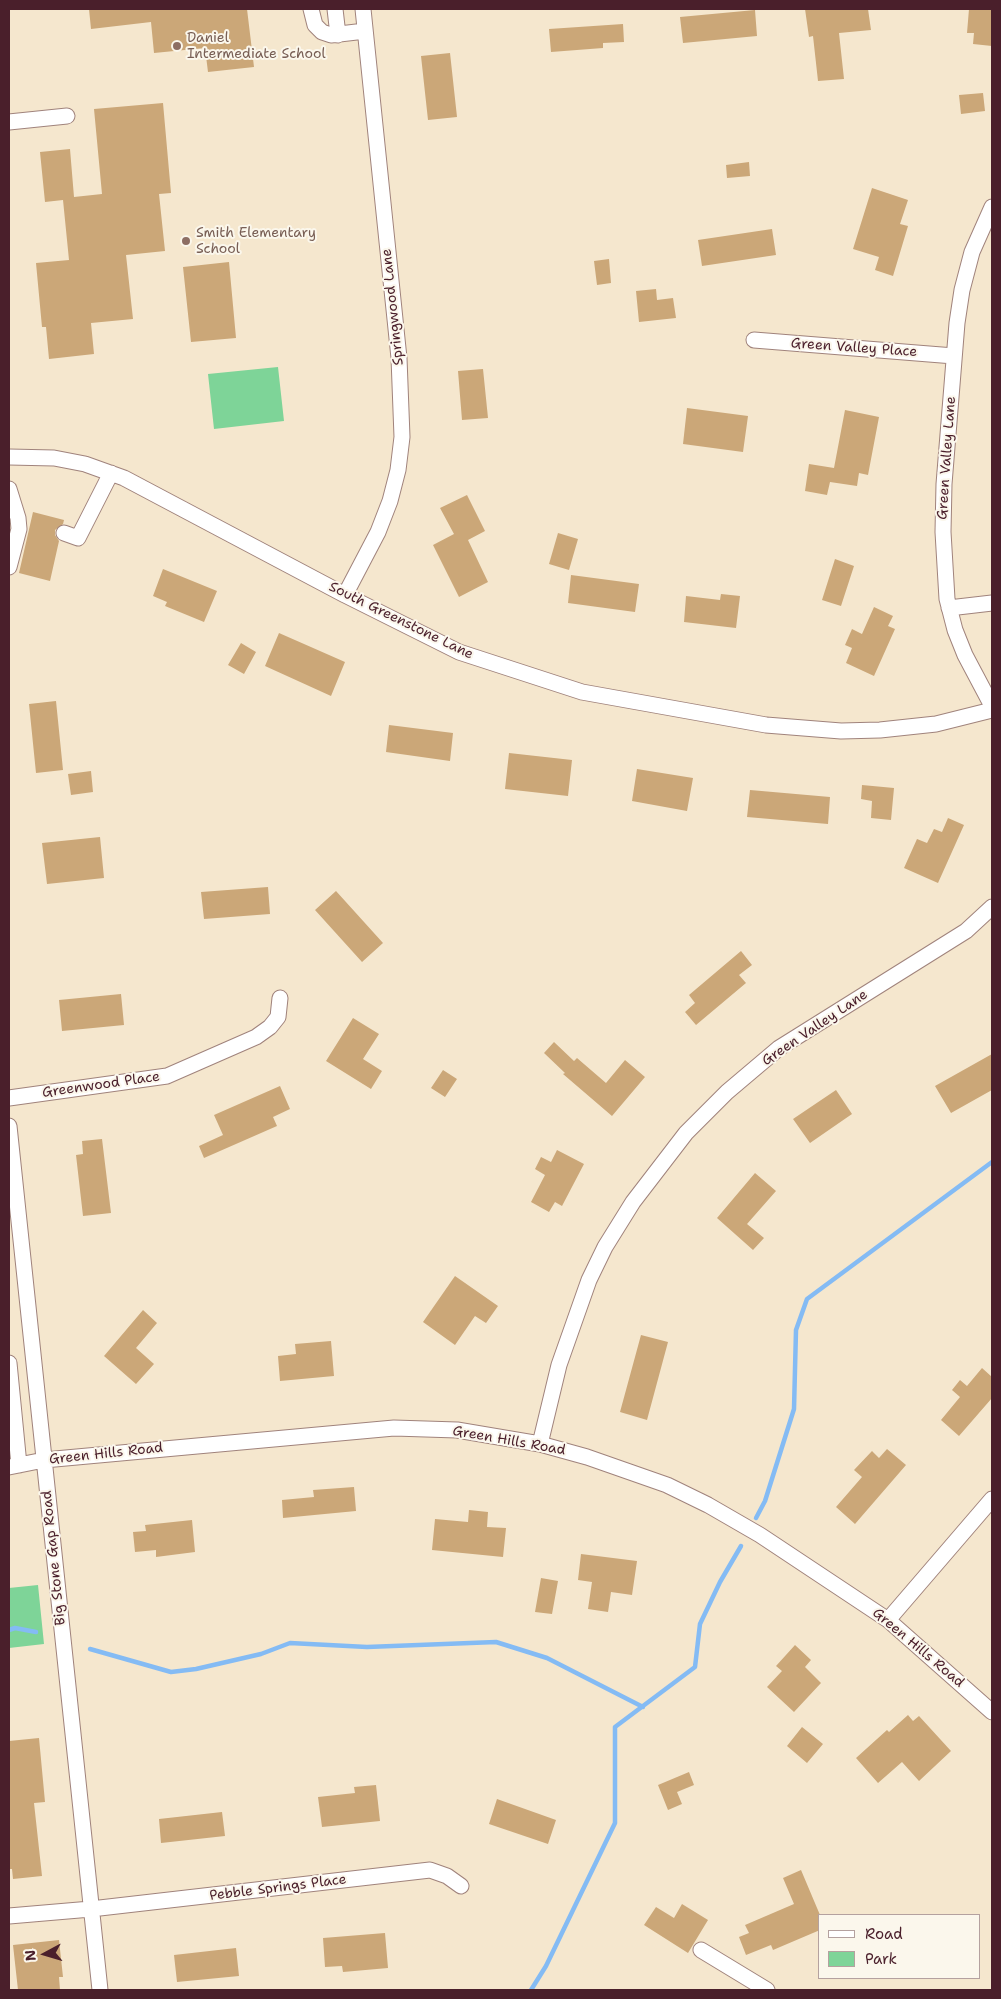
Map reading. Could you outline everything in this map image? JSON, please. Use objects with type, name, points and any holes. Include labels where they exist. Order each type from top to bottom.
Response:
[{"type":"street","points":[[311,9],[315,25],[322,32],[338,35],[365,32]]},
{"type":"street","points":[[335,9],[338,35]]},
{"type":"street","name":"Springwood Lane","points":[[345,595],[378,532],[390,501],[398,470],[402,437],[399,358],[362,9]]},
{"type":"street","points":[[9,122],[67,116]]},
{"type":"street","name":"Green Valley Lane","points":[[992,207],[972,252],[962,290],[954,356],[944,484],[943,522],[944,568],[949,608],[965,655],[992,706]]},
{"type":"street","name":"Green Valley Place","points":[[754,340],[954,356]]},
{"type":"street","name":"South Greenstone Lane","points":[[9,457],[54,458],[85,464],[110,473],[162,496],[345,595],[460,652],[582,692],[766,725],[842,731],[880,730],[936,724],[992,710]]},
{"type":"street","points":[[64,532],[78,538],[110,473]]},
{"type":"street","points":[[9,489],[18,518],[19,529],[9,567]]},
{"type":"street","points":[[949,608],[992,603]]},
{"type":"street","name":"Green Valley Lane","points":[[540,1444],[559,1365],[589,1280],[633,1202],[686,1133],[726,1092],[780,1048],[966,932],[992,907]]},
{"type":"street","name":"Greenwood Place","points":[[9,1098],[167,1076],[256,1037],[270,1027],[278,1017],[280,998]]},
{"type":"street","name":"Big Stone Gap Road","points":[[9,1126],[100,1990]]},
{"type":"street","points":[[9,1364],[14,1466]]},
{"type":"street","name":"Green Hills Road","points":[[14,1466],[44,1460],[394,1428],[457,1430],[540,1444],[626,1469],[667,1485],[708,1505],[814,1569],[888,1620],[992,1712]]},
{"type":"street","points":[[888,1620],[992,1499]]},
{"type":"street","name":"Pebble Springs Place","points":[[9,1916],[91,1909],[430,1870],[447,1876],[461,1886]]},
{"type":"street","points":[[700,1950],[767,1990]]},
{"type":"green space","points":[[278,367],[284,421],[214,429],[208,374]]},
{"type":"green space","points":[[38,1585],[44,1644],[9,1648],[9,1588]]},
{"type":"building","points":[[89,9],[247,9],[254,67],[208,72],[205,48],[154,53],[151,22],[91,29]]},
{"type":"building","points":[[805,9],[868,9],[871,30],[839,33],[844,79],[818,81],[813,36],[809,37]]},
{"type":"building","points":[[969,9],[992,9],[992,46],[973,44],[974,33],[967,33]]},
{"type":"building","points":[[755,10],[757,36],[683,43],[680,17]]},
{"type":"building","points":[[623,24],[624,42],[603,43],[603,48],[551,52],[549,29]]},
{"type":"building","points":[[450,53],[457,117],[428,120],[421,56]]},
{"type":"building","points":[[983,93],[985,111],[961,114],[959,95]]},
{"type":"building","points":[[163,103],[171,193],[159,194],[165,251],[126,255],[133,319],[91,323],[94,354],[49,359],[46,327],[42,327],[36,263],[69,260],[63,200],[45,202],[40,152],[70,149],[74,197],[102,194],[94,109]]},
{"type":"building","points":[[749,162],[750,176],[727,178],[726,165]]},
{"type":"building","points":[[872,188],[908,200],[900,224],[908,226],[893,276],[875,270],[879,257],[853,249]]},
{"type":"building","points":[[772,229],[776,255],[702,266],[698,240]]},
{"type":"building","points":[[609,259],[611,283],[597,285],[594,261]]},
{"type":"building","points":[[229,262],[236,338],[191,342],[183,267]]},
{"type":"building","points":[[656,289],[657,300],[673,298],[676,318],[639,322],[636,291]]},
{"type":"building","points":[[483,369],[488,418],[462,420],[458,371]]},
{"type":"building","points":[[687,408],[748,416],[743,452],[683,444]]},
{"type":"building","points":[[845,410],[879,417],[868,475],[859,473],[857,486],[830,482],[827,495],[805,491],[809,464],[834,468]]},
{"type":"building","points":[[467,495],[485,531],[468,540],[488,582],[459,597],[433,545],[454,534],[440,508]]},
{"type":"building","points":[[33,512],[64,520],[63,524],[55,530],[55,535],[59,541],[50,581],[19,573]]},
{"type":"building","points":[[558,533],[578,539],[569,570],[549,564]]},
{"type":"building","points":[[835,559],[854,566],[841,606],[822,600]]},
{"type":"building","points":[[163,569],[217,591],[204,622],[165,606],[167,602],[153,596]]},
{"type":"building","points":[[571,575],[639,584],[635,612],[568,603]]},
{"type":"building","points":[[721,594],[740,596],[736,628],[684,622],[686,596],[720,600]]},
{"type":"building","points":[[874,607],[893,616],[888,626],[895,629],[874,676],[846,663],[852,648],[845,645],[852,629],[862,634]]},
{"type":"building","points":[[279,633],[345,662],[331,696],[265,666]]},
{"type":"building","points":[[241,643],[256,652],[244,674],[228,665]]},
{"type":"building","points":[[56,701],[63,770],[36,773],[29,704]]},
{"type":"building","points":[[389,725],[453,733],[450,761],[386,752]]},
{"type":"building","points":[[509,753],[572,760],[568,796],[505,789]]},
{"type":"building","points":[[637,769],[693,778],[687,811],[632,801]]},
{"type":"building","points":[[91,771],[93,792],[71,795],[68,774]]},
{"type":"building","points":[[862,785],[894,788],[891,820],[871,818],[872,801],[861,799]]},
{"type":"building","points":[[750,790],[830,797],[828,824],[747,817]]},
{"type":"building","points":[[948,818],[964,825],[938,883],[904,868],[917,839],[927,843],[934,829],[942,832]]},
{"type":"building","points":[[100,837],[104,878],[47,884],[42,843]]},
{"type":"building","points":[[268,887],[270,914],[204,919],[201,892]]},
{"type":"building","points":[[336,891],[383,943],[362,962],[315,910]]},
{"type":"building","points":[[741,951],[752,965],[739,975],[746,983],[696,1025],[685,1012],[695,1003],[689,995]]},
{"type":"building","points":[[121,994],[124,1025],[62,1031],[59,1000]]},
{"type":"building","points":[[353,1018],[379,1034],[363,1059],[382,1071],[371,1089],[326,1061]]},
{"type":"building","points":[[554,1042],[574,1061],[577,1058],[606,1083],[625,1060],[645,1077],[612,1116],[563,1074],[565,1073],[544,1053]]},
{"type":"building","points":[[992,1054],[992,1090],[951,1113],[935,1086]]},
{"type":"building","points":[[443,1070],[457,1079],[445,1097],[431,1088]]},
{"type":"building","points":[[280,1086],[290,1109],[273,1117],[277,1126],[204,1158],[199,1146],[223,1135],[214,1115]]},
{"type":"building","points":[[836,1090],[852,1114],[810,1143],[793,1119]]},
{"type":"building","points":[[102,1139],[111,1213],[83,1216],[76,1155],[83,1154],[82,1141]]},
{"type":"building","points":[[557,1150],[584,1164],[562,1206],[555,1202],[549,1212],[531,1202],[545,1175],[535,1169],[541,1157],[551,1162]]},
{"type":"building","points":[[755,1173],[776,1191],[747,1224],[764,1238],[753,1250],[717,1218]]},
{"type":"building","points":[[455,1276],[498,1306],[486,1323],[475,1316],[455,1345],[423,1322]]},
{"type":"building","points":[[143,1310],[157,1323],[136,1348],[154,1364],[136,1384],[104,1356]]},
{"type":"building","points":[[641,1335],[668,1342],[647,1420],[620,1412]]},
{"type":"building","points":[[331,1341],[334,1376],[280,1381],[278,1356],[296,1354],[295,1344]]},
{"type":"building","points":[[982,1368],[992,1377],[992,1398],[959,1436],[941,1420],[960,1397],[952,1390],[960,1380],[967,1386]]},
{"type":"building","points":[[887,1449],[906,1465],[855,1524],[836,1507],[862,1477],[854,1470],[872,1451],[879,1458]]},
{"type":"building","points":[[354,1487],[356,1511],[283,1518],[282,1500],[314,1497],[313,1490]]},
{"type":"building","points":[[469,1510],[488,1512],[487,1527],[506,1528],[503,1557],[432,1550],[435,1519],[468,1522]]},
{"type":"building","points":[[192,1520],[195,1552],[156,1557],[156,1550],[135,1552],[133,1532],[146,1531],[145,1525]]},
{"type":"building","points":[[581,1554],[637,1561],[632,1595],[611,1592],[608,1612],[588,1609],[592,1582],[578,1580]]},
{"type":"building","points":[[541,1578],[558,1581],[552,1614],[535,1612]]},
{"type":"building","points":[[795,1645],[811,1660],[805,1667],[821,1683],[794,1712],[767,1687],[782,1671],[776,1666]]},
{"type":"building","points":[[908,1715],[913,1721],[919,1716],[951,1751],[919,1781],[902,1762],[878,1783],[856,1758],[887,1730],[889,1732]]},
{"type":"building","points":[[802,1727],[823,1744],[807,1763],[787,1746]]},
{"type":"building","points":[[39,1738],[45,1802],[34,1803],[42,1876],[13,1879],[12,1869],[9,1869],[9,1741]]},
{"type":"building","points":[[689,1772],[694,1785],[677,1792],[682,1804],[668,1810],[658,1785]]},
{"type":"building","points":[[376,1785],[380,1821],[322,1827],[318,1797],[355,1793],[354,1787]]},
{"type":"building","points":[[497,1799],[556,1820],[548,1844],[489,1824]]},
{"type":"building","points":[[222,1812],[225,1836],[161,1843],[159,1819]]},
{"type":"building","points":[[801,1870],[820,1914],[818,1914],[818,1931],[773,1950],[771,1945],[746,1955],[739,1937],[749,1933],[745,1925],[794,1904],[783,1878]]},
{"type":"building","points":[[682,1904],[708,1920],[688,1953],[644,1925],[656,1907],[674,1918]]},
{"type":"building","points":[[385,1933],[388,1968],[343,1972],[342,1966],[325,1967],[323,1938]]},
{"type":"building","points":[[59,1940],[63,1977],[59,1977],[60,1990],[18,1990],[13,1945]]},
{"type":"building","points":[[236,1948],[239,1976],[177,1982],[174,1955]]},
{"type":"waterway","points":[[756,1518],[765,1501],[794,1409],[796,1330],[807,1299],[992,1162]]},
{"type":"waterway","points":[[531,1990],[546,1966],[615,1823],[615,1727],[695,1667],[700,1624],[720,1582],[741,1546]]},
{"type":"waterway","points":[[9,1630],[15,1628],[36,1632]]},
{"type":"waterway","points":[[90,1649],[171,1672],[196,1669],[261,1654],[290,1643],[367,1647],[496,1642],[547,1658],[643,1707]]},
{"type":"place","name":"Daniel Intermediate School","points":[[177,46]]},
{"type":"place","name":"Smith Elementary School","points":[[186,241]]}]
